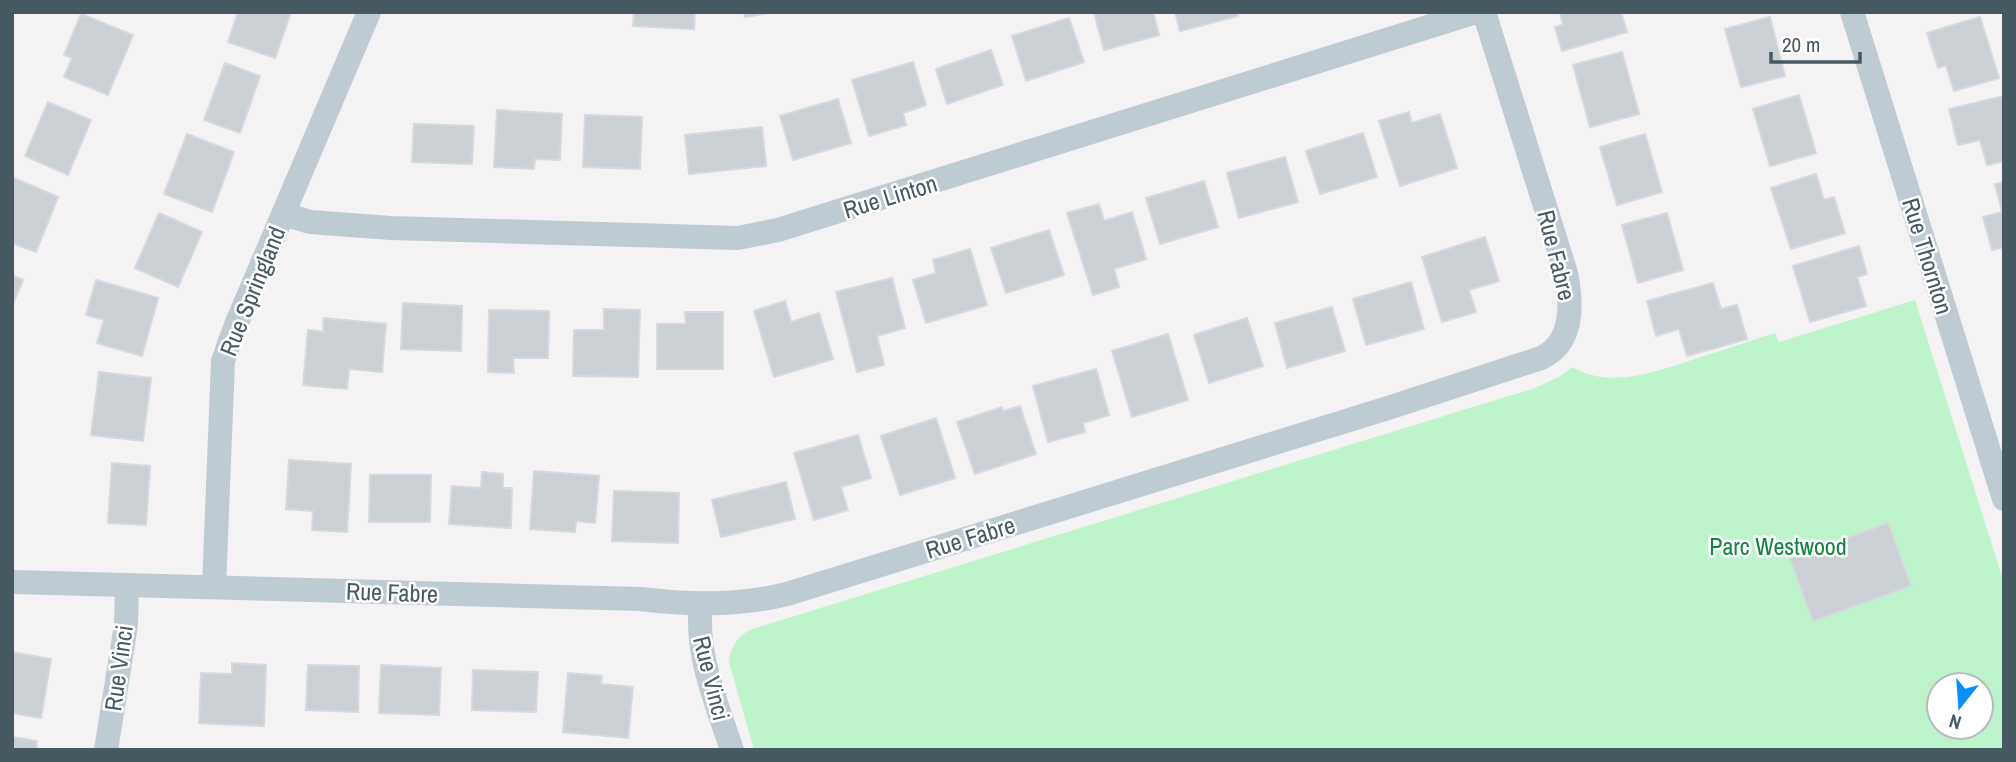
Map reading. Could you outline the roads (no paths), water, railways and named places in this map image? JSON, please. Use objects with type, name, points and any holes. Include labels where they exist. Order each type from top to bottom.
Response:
[{"type":"street","name":"Rue Springland","points":[[214,587],[223,361],[369,12]]},
{"type":"street","name":"Rue Linton","points":[[283,214],[310,222],[391,228],[738,238],[756,236],[1476,12]]},
{"type":"street","name":"Rue Fabre","points":[[12,582],[640,599],[702,605],[741,603],[787,594],[1388,408],[1549,354],[1568,325],[1571,299],[1569,285],[1483,12]]},
{"type":"street","name":"Rue Thornton","points":[[1852,12],[2004,499]]},
{"type":"street","name":"Rue Vinci","points":[[106,750],[126,625],[127,585]]},
{"type":"street","name":"Rue Vinci","points":[[702,605],[699,625],[705,660],[732,750]]},
{"type":"park label","name":"Parc Westwood","points":[[1778,546]]}]
